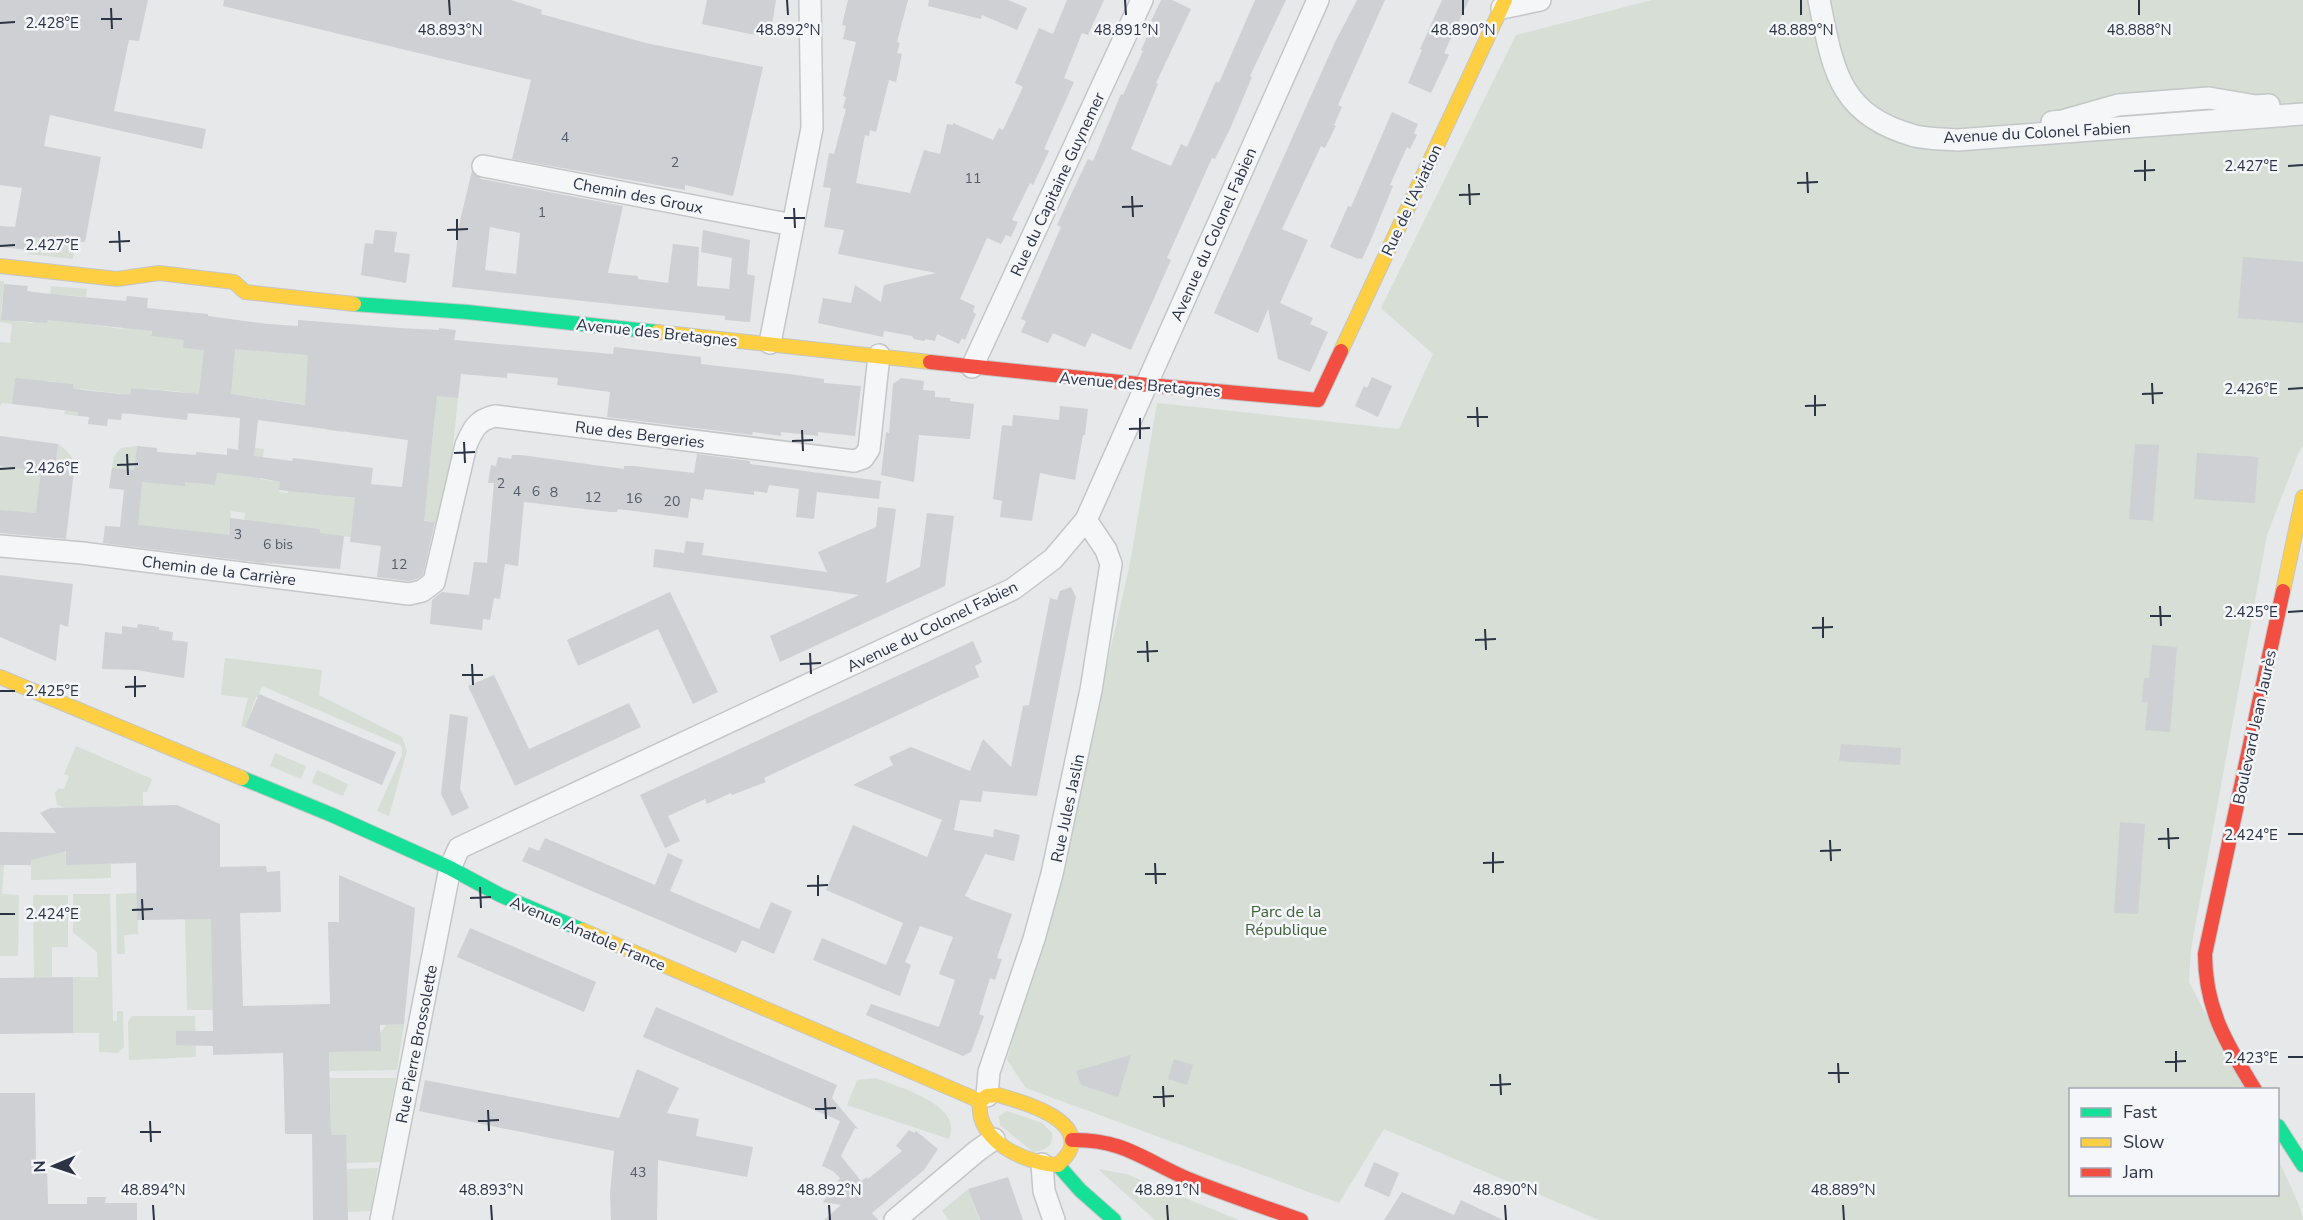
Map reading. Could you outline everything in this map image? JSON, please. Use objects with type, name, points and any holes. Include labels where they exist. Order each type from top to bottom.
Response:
[{"type":"street","points":[[770,343],[812,128],[810,0]]},
{"type":"street","name":"Rue du Capitaine Guynemer","points":[[972,367],[1142,0]]},
{"type":"street","name":"Avenue du Colonel Fabien","points":[[450,868],[459,848],[1013,589],[1053,559],[1086,520],[1148,386],[1176,317],[1318,0]]},
{"type":"street","points":[[1504,4],[1540,0]]},
{"type":"street","name":"Avenue du Colonel Fabien","points":[[1819,0],[1830,56],[1841,82],[1858,106],[1870,118],[1917,136],[1957,140],[2303,114]]},
{"type":"street","name":"Avenue du Colonel Fabien","points":[[1832,0],[1844,61],[1856,82],[1869,98],[1891,116],[1920,125],[1947,127],[2062,121],[2118,105],[2209,98],[2256,106],[2303,103]]},
{"type":"street","name":"Rue de l'Aviation","points":[[1318,400],[1504,4]]},
{"type":"street","name":"Chemin des Groux","points":[[483,166],[793,225]]},
{"type":"street","name":"Avenue des Bretagnes","points":[[0,266],[117,279],[159,273],[234,282],[245,292],[340,303],[467,312],[770,343],[1148,386],[1318,400]]},
{"type":"street","name":"Rue des Bergeries","points":[[434,582],[466,445],[473,429],[483,419],[495,416],[855,461],[863,458],[869,449],[879,355]]},
{"type":"street","name":"Boulevard Jean Jaurès","points":[[2254,1088],[2228,1046],[2214,1015],[2204,976],[2205,954],[2303,497]]},
{"type":"street","name":"Rue Jules Jaslin","points":[[984,1098],[989,1072],[1034,939],[1052,874],[1091,690],[1111,564],[1106,550],[1086,520]]},
{"type":"street","name":"Chemin de la Carrière","points":[[0,546],[93,555],[409,594],[422,591],[434,582]]},
{"type":"street","name":"Avenue Anatole France","points":[[0,677],[332,815],[450,868],[500,895],[984,1098],[998,1095],[1058,1116],[1069,1129],[1072,1140]]},
{"type":"street","name":"Rue Pierre Brossolette","points":[[381,1220],[450,868]]},
{"type":"street","points":[[984,1098],[978,1112],[982,1124],[994,1138],[1019,1155],[1050,1164],[1114,1220]]},
{"type":"street","points":[[2279,1129],[2303,1165]]},
{"type":"street","points":[[895,1220],[994,1138]]},
{"type":"street","points":[[1050,1164],[1065,1159],[1072,1140],[1092,1138],[1113,1142],[1132,1149],[1175,1173],[1301,1220]]},
{"type":"street","points":[[1050,1164],[1044,1191],[1053,1220]]},
{"type":"green space","name":"Parc de la République","points":[[1652,0],[2303,0],[2303,446],[2267,535],[2191,949],[2189,982],[2244,1088],[2069,1088],[2069,1196],[2279,1196],[2279,1160],[2303,1220],[1599,1220],[1384,1129],[1339,1203],[1026,1088],[1007,1060],[1067,842],[1130,563],[1157,403],[1399,429],[1433,354],[1381,308],[1516,35]]},
{"type":"green space","points":[[76,227],[73,259],[28,254],[30,237],[61,240]]},
{"type":"green space","points":[[0,281],[4,281],[1,313],[15,314],[15,321],[32,323],[37,320],[47,323],[51,286],[87,289],[86,297],[63,295],[61,321],[123,329],[124,324],[147,308],[154,309],[151,336],[185,333],[184,348],[236,348],[312,353],[421,394],[458,398],[445,523],[377,515],[351,537],[319,535],[320,529],[270,523],[266,572],[254,571],[257,543],[249,542],[246,570],[238,569],[245,513],[231,511],[228,536],[134,530],[130,557],[127,557],[134,470],[185,485],[187,467],[193,483],[215,485],[216,473],[252,477],[255,448],[264,449],[260,479],[280,482],[279,492],[288,493],[290,481],[310,493],[318,494],[319,485],[340,497],[378,501],[427,491],[435,417],[347,410],[344,432],[327,430],[330,408],[267,399],[264,421],[260,420],[262,398],[200,392],[197,414],[188,413],[190,393],[164,390],[162,404],[155,390],[131,388],[127,414],[122,413],[124,394],[81,389],[78,416],[64,414],[65,411],[71,411],[73,384],[48,381],[45,404],[15,378],[12,404],[2,403],[0,406],[0,342],[10,343],[12,324],[0,322]]},
{"type":"green space","points":[[58,444],[70,455],[74,471],[55,469]]},
{"type":"green space","points":[[137,446],[134,470],[112,468],[114,456],[121,448]]},
{"type":"green space","points":[[0,457],[6,467],[52,469],[68,521],[0,515]]},
{"type":"green space","points":[[225,658],[322,670],[319,695],[402,737],[407,751],[389,816],[377,811],[402,755],[400,745],[262,686],[245,727],[241,726],[248,698],[221,695]]},
{"type":"green space","points":[[76,746],[152,779],[147,792],[143,792],[143,806],[66,808],[57,805],[55,793],[58,789],[64,789],[69,776],[64,774]]},
{"type":"green space","points":[[275,753],[306,766],[301,779],[270,766]]},
{"type":"green space","points":[[317,770],[348,784],[343,796],[312,783]]},
{"type":"green space","points":[[65,832],[66,864],[111,864],[111,878],[31,880],[31,859]]},
{"type":"green space","points":[[0,865],[4,865],[2,894],[19,895],[18,956],[0,956]]},
{"type":"green space","points":[[137,893],[138,934],[124,935],[125,954],[117,954],[116,894]]},
{"type":"green space","points":[[73,894],[110,894],[113,1021],[117,1021],[117,1011],[123,1011],[124,1047],[118,1053],[99,1052],[99,1033],[73,1033],[73,977],[98,977],[97,952],[73,932]]},
{"type":"green space","points":[[33,895],[68,895],[68,947],[52,947],[52,977],[34,978]]},
{"type":"green space","points":[[185,919],[211,919],[213,1010],[187,1010]]},
{"type":"green space","points":[[132,1016],[195,1016],[196,1057],[129,1060],[128,1022]]},
{"type":"green space","points":[[387,1024],[404,1024],[397,1070],[330,1071],[329,1052],[380,1051],[380,1033]]},
{"type":"green space","points":[[330,1078],[396,1078],[380,1162],[346,1163],[346,1135],[331,1135]]},
{"type":"green space","points":[[875,1078],[913,1092],[939,1107],[947,1116],[951,1127],[949,1139],[847,1105],[857,1080]]},
{"type":"green space","points":[[1007,1111],[1042,1123],[1052,1133],[1050,1145],[1033,1152],[1000,1125],[999,1116]]},
{"type":"green space","points":[[378,1168],[371,1211],[347,1212],[347,1169]]},
{"type":"green space","points":[[1098,1169],[1126,1174],[1239,1220],[1155,1220]]},
{"type":"green space","points":[[968,1189],[979,1220],[949,1220],[942,1211]]},
{"type":"building","points":[[0,0],[148,0],[139,41],[129,40],[114,111],[206,129],[202,149],[50,115],[44,146],[101,157],[85,242],[30,237],[29,250],[0,247],[0,226],[15,227],[22,188],[0,185]]},
{"type":"building","points":[[224,0],[511,0],[542,10],[541,14],[646,43],[763,67],[733,196],[685,185],[685,190],[512,159],[531,80],[223,6]]},
{"type":"building","points":[[707,0],[776,0],[770,38],[702,24]]},
{"type":"building","points":[[848,0],[908,0],[897,42],[900,43],[897,53],[902,54],[896,82],[889,80],[876,132],[870,130],[869,136],[865,135],[856,183],[910,193],[924,150],[940,154],[947,124],[953,125],[953,123],[993,140],[999,128],[1003,130],[1023,87],[1015,83],[1039,28],[1053,34],[1067,0],[1104,0],[1088,35],[1082,33],[1064,78],[1074,82],[1044,149],[1049,151],[1033,185],[1030,183],[1012,220],[1018,222],[1011,237],[1006,235],[1001,244],[987,238],[960,299],[975,306],[973,312],[976,314],[965,340],[962,338],[959,344],[937,334],[935,341],[926,339],[924,341],[914,339],[912,336],[884,331],[883,337],[818,323],[823,298],[851,303],[855,285],[881,302],[884,285],[936,273],[838,254],[844,230],[824,227],[831,188],[823,187],[829,153],[834,154],[846,109],[843,108],[846,97],[843,96],[856,42],[843,39],[846,26],[842,25]]},
{"type":"building","points":[[929,0],[1008,0],[1027,8],[1017,30],[982,15],[981,19],[928,6]]},
{"type":"building","points":[[1161,0],[1172,0],[1191,9],[1156,83],[1158,84],[1131,149],[1171,166],[1181,144],[1187,147],[1216,81],[1219,83],[1255,0],[1286,0],[1250,76],[1252,77],[1230,129],[1215,159],[1212,158],[1167,258],[1171,260],[1131,350],[1092,333],[1085,347],[1053,333],[1048,343],[1021,332],[1026,321],[1021,319],[1061,227],[1057,225],[1088,159],[1093,161],[1121,94],[1123,95],[1143,51],[1141,50],[1154,22],[1151,21]]},
{"type":"building","points":[[1357,0],[1385,0],[1338,105],[1342,107],[1334,125],[1336,126],[1325,148],[1321,146],[1282,229],[1308,240],[1280,303],[1313,318],[1310,324],[1328,332],[1310,372],[1278,359],[1268,309],[1258,333],[1214,313],[1335,42]]},
{"type":"building","points":[[1442,0],[1469,0],[1444,53],[1449,55],[1431,93],[1408,83]]},
{"type":"building","points":[[1392,112],[1418,124],[1414,133],[1417,135],[1410,149],[1407,147],[1390,185],[1393,186],[1370,242],[1362,259],[1358,259],[1330,247],[1348,206],[1351,207]]},
{"type":"building","points":[[472,171],[481,179],[623,206],[608,273],[638,276],[638,279],[668,283],[673,244],[699,247],[697,286],[729,289],[732,258],[701,252],[703,230],[750,240],[747,274],[755,276],[750,322],[725,320],[725,316],[452,287],[459,225]],"holes":[[[490,227],[520,233],[516,274],[485,270]]]},
{"type":"building","points":[[375,230],[397,232],[394,252],[410,254],[406,283],[361,275],[365,243],[373,244]]},
{"type":"building","points":[[2243,257],[2303,262],[2303,323],[2238,318]]},
{"type":"building","points":[[4,284],[28,286],[27,291],[50,294],[126,301],[127,296],[148,298],[147,308],[208,314],[208,316],[268,324],[298,326],[298,320],[400,328],[439,330],[439,328],[456,330],[454,340],[613,354],[614,347],[701,357],[701,364],[789,374],[824,379],[824,383],[861,386],[855,436],[818,432],[818,436],[781,432],[781,436],[753,432],[752,435],[607,417],[610,392],[557,385],[558,378],[507,373],[507,378],[461,374],[458,398],[437,396],[424,521],[435,522],[423,575],[408,581],[377,577],[381,546],[350,542],[355,498],[279,490],[280,482],[260,478],[217,473],[215,485],[185,482],[185,486],[142,482],[138,525],[229,535],[230,518],[320,529],[320,533],[344,536],[340,569],[255,562],[103,543],[105,526],[120,527],[124,490],[109,488],[112,468],[134,470],[137,446],[157,448],[157,452],[227,455],[227,448],[238,450],[240,418],[188,413],[187,420],[122,413],[121,420],[108,419],[107,426],[88,424],[89,417],[78,416],[78,412],[12,404],[15,378],[73,384],[73,389],[130,395],[131,388],[199,394],[204,350],[183,348],[184,340],[151,336],[152,331],[48,320],[47,323],[1,320]],"holes":[[[235,349],[308,355],[305,405],[231,394]],[[258,420],[408,440],[402,487],[371,484],[373,468],[293,458],[292,461],[254,456]]]},
{"type":"building","points":[[1372,377],[1392,386],[1378,417],[1355,406],[1364,386],[1367,388]]},
{"type":"building","points":[[901,378],[924,381],[923,390],[935,391],[935,397],[974,404],[970,439],[919,435],[914,482],[881,475],[886,432],[889,433],[893,384]]},
{"type":"building","points":[[1060,406],[1088,409],[1075,480],[1040,473],[1032,521],[1000,517],[1002,501],[993,499],[1002,425],[1012,426],[1013,415],[1059,420]]},
{"type":"building","points":[[0,436],[58,444],[55,469],[74,471],[66,539],[0,533],[0,510],[36,513],[41,471],[0,466]]},
{"type":"building","points":[[2135,444],[2159,445],[2153,521],[2129,519]]},
{"type":"building","points":[[2197,453],[2258,457],[2255,503],[2194,499]]},
{"type":"building","points":[[697,454],[750,461],[750,464],[881,481],[879,499],[817,492],[814,519],[796,517],[799,489],[769,485],[767,493],[754,491],[754,495],[705,489],[703,500],[691,498],[688,518],[618,509],[617,512],[610,512],[524,502],[518,566],[505,564],[500,599],[494,598],[490,620],[483,619],[482,630],[430,624],[432,600],[442,592],[469,595],[474,562],[487,563],[494,483],[488,483],[491,465],[496,466],[498,457],[511,459],[512,455],[521,455],[624,469],[624,466],[633,466],[694,473]]},
{"type":"building","points":[[878,507],[896,509],[886,583],[920,567],[927,513],[954,516],[945,586],[780,662],[770,636],[859,595],[653,567],[655,549],[684,553],[686,541],[704,543],[702,555],[827,572],[818,552],[876,527]]},
{"type":"building","points":[[0,575],[73,584],[68,627],[60,624],[56,661],[0,637]]},
{"type":"building","points":[[1071,587],[1076,597],[1037,796],[983,791],[981,802],[960,800],[954,830],[993,837],[994,829],[1020,835],[1014,861],[985,854],[965,896],[1012,914],[997,958],[1002,959],[995,980],[990,978],[979,1014],[984,1016],[971,1052],[963,1056],[866,1015],[871,1004],[939,1027],[955,980],[939,974],[953,937],[920,926],[905,962],[911,965],[900,996],[813,960],[822,938],[886,965],[903,923],[826,890],[853,825],[927,857],[942,820],[853,785],[893,765],[889,757],[911,747],[970,771],[983,739],[1011,767],[1023,706],[1029,705],[1050,598],[1057,600],[1060,591]]},
{"type":"building","points":[[670,592],[718,692],[693,704],[658,629],[578,666],[567,640]]},
{"type":"building","points":[[138,624],[173,632],[172,640],[188,642],[184,678],[137,670],[102,669],[105,632],[122,634],[122,626],[137,628]]},
{"type":"building","points":[[973,641],[982,662],[975,666],[979,677],[764,778],[766,782],[732,795],[731,793],[707,804],[705,799],[668,816],[680,841],[665,848],[640,795]]},
{"type":"building","points":[[2152,645],[2177,647],[2170,732],[2145,730],[2148,702],[2142,702],[2144,678],[2149,678]]},
{"type":"building","points":[[494,675],[529,749],[629,703],[641,727],[515,786],[468,686]]},
{"type":"building","points":[[259,694],[396,752],[382,785],[245,727]]},
{"type":"building","points":[[450,714],[468,717],[460,789],[469,808],[452,816],[441,794]]},
{"type":"building","points":[[1841,744],[1901,748],[1900,765],[1839,761]]},
{"type":"building","points":[[177,805],[220,824],[220,867],[266,866],[267,872],[280,871],[281,912],[240,913],[243,1006],[330,1004],[328,922],[339,922],[339,875],[415,908],[404,1024],[380,1025],[381,1051],[329,1052],[331,1135],[346,1135],[348,1220],[313,1220],[312,1134],[285,1134],[283,1053],[213,1055],[213,1046],[176,1045],[176,1031],[213,1031],[211,919],[137,920],[136,863],[66,865],[66,851],[31,860],[31,865],[0,865],[0,832],[56,833],[40,813],[50,808]]},
{"type":"building","points":[[2120,822],[2145,824],[2138,914],[2114,913]]},
{"type":"building","points":[[545,838],[655,885],[668,853],[683,860],[670,891],[759,929],[771,902],[792,911],[774,954],[742,940],[736,953],[522,861],[529,847],[539,851]]},
{"type":"building","points":[[470,928],[596,982],[584,1012],[457,957]]},
{"type":"building","points":[[73,977],[73,1033],[0,1034],[0,978]]},
{"type":"building","points":[[656,1007],[837,1085],[832,1098],[858,1129],[855,1128],[841,1156],[861,1181],[867,1177],[868,1179],[902,1151],[896,1146],[909,1130],[914,1133],[916,1131],[938,1149],[924,1170],[872,1213],[878,1220],[824,1220],[841,1205],[823,1202],[840,1178],[833,1171],[822,1166],[840,1121],[643,1037]]},
{"type":"building","points":[[1131,1055],[1118,1097],[1081,1085],[1076,1071]]},
{"type":"building","points":[[1174,1059],[1193,1065],[1187,1085],[1168,1079]]},
{"type":"building","points":[[637,1069],[679,1088],[667,1113],[699,1119],[696,1136],[753,1147],[747,1177],[658,1160],[657,1220],[611,1220],[610,1193],[614,1151],[419,1111],[425,1080],[619,1118]]},
{"type":"building","points":[[0,1093],[35,1093],[36,1166],[47,1166],[48,1204],[87,1204],[87,1197],[106,1197],[105,1203],[137,1203],[137,1220],[0,1220]]},
{"type":"building","points":[[1374,1162],[1399,1173],[1389,1197],[1364,1186]]},
{"type":"building","points":[[1008,1177],[1023,1220],[980,1220],[968,1189]]},
{"type":"building","points":[[1402,1192],[1454,1215],[1461,1200],[1503,1220],[1384,1220]]},
{"type":"traffic: fast","points":[[354,304],[467,312],[657,332]]},
{"type":"traffic: fast","points":[[242,778],[332,815],[450,868],[500,895],[582,930]]},
{"type":"traffic: fast","points":[[2279,1128],[2303,1165]]},
{"type":"traffic: fast","points":[[1058,1165],[1080,1190],[1114,1220]]},
{"type":"traffic: slow","points":[[1341,351],[1505,0]]},
{"type":"traffic: slow","points":[[0,266],[117,279],[159,273],[234,282],[245,292],[354,304]]},
{"type":"traffic: slow","points":[[657,332],[930,362]]},
{"type":"traffic: slow","points":[[2283,591],[2303,497]]},
{"type":"traffic: slow","points":[[0,677],[242,778]]},
{"type":"traffic: slow","points":[[582,930],[980,1101]]},
{"type":"traffic: slow","points":[[998,1095],[1047,1113],[1067,1129],[1072,1139],[1070,1150],[1058,1165],[1031,1160],[1017,1154],[1004,1147],[985,1128],[980,1101],[987,1096],[998,1095]]},
{"type":"traffic: jam","points":[[930,362],[1318,400],[1341,351]]},
{"type":"traffic: jam","points":[[2254,1088],[2235,1058],[2213,1009],[2206,974],[2205,954],[2283,591]]},
{"type":"traffic: jam","points":[[1072,1140],[1120,1147],[1188,1179],[1301,1220]]}]
